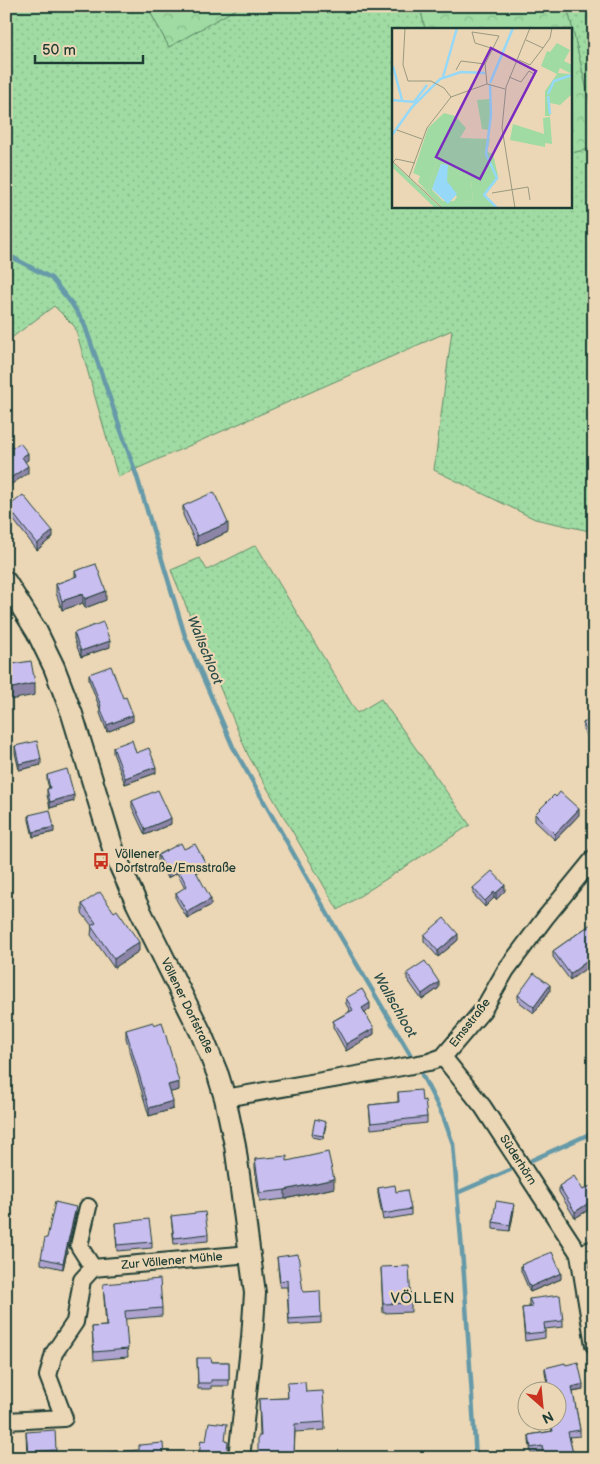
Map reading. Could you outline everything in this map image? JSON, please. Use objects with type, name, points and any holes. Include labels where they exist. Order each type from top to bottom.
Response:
[{"type":"street","name":"Völlener Dorfstraße","points":[[6,582],[37,632],[54,667],[72,714],[115,856],[201,1033],[225,1098],[235,1145],[255,1293],[239,1458]]},
{"type":"street","name":"Emsstraße","points":[[225,1098],[382,1071],[429,1062],[443,1057],[483,1010],[506,970],[594,858]]},
{"type":"street","name":"Süderhörn","points":[[443,1057],[483,1107],[586,1252]]},
{"type":"street","points":[[6,1421],[64,1418],[48,1376],[54,1353],[75,1322],[82,1280],[94,1268],[79,1246],[88,1208]]},
{"type":"street","points":[[586,1252],[594,1345]]},
{"type":"street","name":"Zur Völlener Mühle","points":[[94,1268],[250,1254]]},
{"type":"green space","points":[[6,6],[147,6],[169,47],[241,6],[420,6],[425,28],[392,28],[392,208],[572,208],[572,153],[594,148],[594,532],[535,519],[434,470],[452,330],[118,477],[75,327],[54,306],[6,342]]},
{"type":"green space","points":[[147,6],[241,6],[169,47]]},
{"type":"green space","points":[[420,6],[567,6],[594,120],[594,148],[572,153],[572,28],[425,28]]},
{"type":"green space","points":[[567,6],[594,6],[594,120]]},
{"type":"green space","points":[[256,545],[357,713],[381,699],[470,825],[338,910],[248,755],[171,570],[200,558],[207,570]]},
{"type":"building","points":[[6,440],[12,448],[20,443],[28,453],[22,457],[28,466],[6,481]]},
{"type":"building","points":[[214,492],[228,523],[197,536],[183,506]]},
{"type":"building","points":[[23,495],[53,531],[37,544],[8,507]]},
{"type":"building","points":[[96,564],[106,591],[85,599],[83,594],[62,601],[56,584],[77,576],[75,571]]},
{"type":"building","points":[[103,622],[110,641],[81,651],[74,633]]},
{"type":"building","points":[[31,661],[35,683],[8,689],[10,698],[6,699],[6,665]]},
{"type":"building","points":[[111,666],[123,698],[126,697],[133,715],[107,725],[89,674]]},
{"type":"building","points":[[594,718],[594,753],[589,743],[592,742],[583,723]]},
{"type":"building","points":[[132,740],[136,753],[149,748],[156,767],[125,778],[113,747]]},
{"type":"building","points":[[37,741],[41,759],[19,764],[15,746]]},
{"type":"building","points":[[67,769],[74,795],[50,802],[47,789],[50,788],[47,775]]},
{"type":"building","points":[[158,790],[171,818],[145,829],[132,801]]},
{"type":"building","points":[[560,792],[579,809],[555,834],[535,814],[554,795],[556,797]]},
{"type":"building","points":[[50,810],[54,827],[33,832],[29,815]]},
{"type":"building","points":[[181,843],[184,849],[195,844],[205,862],[194,868],[211,899],[187,912],[176,893],[187,886],[177,867],[167,872],[158,855]]},
{"type":"building","points":[[492,871],[505,885],[485,901],[473,888]]},
{"type":"building","points":[[100,892],[114,912],[117,910],[139,942],[114,959],[91,926],[96,923],[82,904]]},
{"type":"building","points":[[444,918],[458,934],[438,951],[424,935]]},
{"type":"building","points":[[594,922],[594,956],[570,974],[553,951]]},
{"type":"building","points":[[425,961],[439,982],[422,994],[407,973]]},
{"type":"building","points":[[534,973],[550,985],[534,1007],[518,995]]},
{"type":"building","points":[[362,989],[370,1003],[362,1008],[374,1028],[346,1044],[333,1021],[353,1010],[346,998]]},
{"type":"building","points":[[153,1022],[154,1025],[162,1022],[179,1082],[168,1085],[173,1101],[149,1108],[126,1030]]},
{"type":"building","points":[[421,1090],[422,1101],[425,1100],[427,1117],[371,1123],[369,1105],[399,1102],[398,1092]]},
{"type":"building","points":[[315,1119],[326,1122],[323,1136],[312,1134]]},
{"type":"building","points":[[328,1152],[334,1179],[285,1190],[260,1193],[255,1159],[287,1156],[287,1161]]},
{"type":"building","points":[[574,1176],[583,1190],[594,1184],[594,1208],[590,1202],[575,1212],[559,1186]]},
{"type":"building","points":[[395,1185],[396,1192],[407,1190],[411,1209],[383,1214],[378,1188]]},
{"type":"building","points":[[496,1201],[514,1204],[510,1225],[493,1222]]},
{"type":"building","points":[[55,1202],[76,1207],[63,1263],[41,1258]]},
{"type":"building","points":[[205,1212],[208,1234],[174,1238],[171,1216]]},
{"type":"building","points":[[149,1219],[152,1242],[117,1245],[115,1223]]},
{"type":"building","points":[[552,1252],[561,1273],[530,1287],[521,1265]]},
{"type":"building","points":[[298,1254],[303,1292],[320,1291],[321,1317],[289,1319],[287,1280],[280,1281],[277,1257]]},
{"type":"building","points":[[409,1266],[411,1303],[383,1304],[381,1267]]},
{"type":"building","points":[[160,1279],[162,1308],[125,1311],[128,1349],[94,1352],[92,1327],[107,1326],[103,1284]]},
{"type":"building","points":[[560,1295],[563,1321],[544,1323],[545,1332],[525,1334],[522,1308],[533,1307],[529,1299]]},
{"type":"building","points":[[197,1358],[211,1358],[212,1362],[229,1362],[229,1380],[211,1380],[211,1383],[198,1383]]},
{"type":"building","points":[[578,1362],[583,1384],[572,1387],[580,1430],[568,1432],[568,1382],[548,1382],[545,1368],[565,1363],[566,1365]]},
{"type":"building","points":[[305,1382],[306,1392],[323,1391],[325,1422],[295,1424],[294,1455],[290,1455],[290,1458],[258,1458],[258,1436],[261,1436],[259,1399],[288,1398],[287,1383]]},
{"type":"building","points":[[209,1422],[227,1424],[225,1441],[228,1442],[226,1458],[199,1456],[201,1440],[206,1441]]},
{"type":"building","points":[[55,1430],[56,1450],[28,1452],[26,1432]]},
{"type":"building","points":[[547,1432],[568,1432],[574,1458],[544,1458],[542,1446],[531,1448],[529,1435]]},
{"type":"building","points":[[163,1443],[164,1458],[101,1458],[101,1453],[139,1450],[139,1445]]},
{"type":"waterway","name":"Wallschloot","points":[[6,254],[51,278],[72,304],[84,323],[137,477],[185,636],[233,747],[339,934],[410,1054]]},
{"type":"waterway","name":"Wallschloot","points":[[422,1075],[443,1116],[453,1144],[476,1458]]},
{"type":"waterway","points":[[532,1160],[594,1132]]},
{"type":"waterway","points":[[457,1193],[510,1170]]},
{"type":"place","name":"Völlener Dorfstraße/Emsstraße","points":[[101,861]]},
{"type":"district","name":"VÖLLEN","points":[[423,1298]]}]
